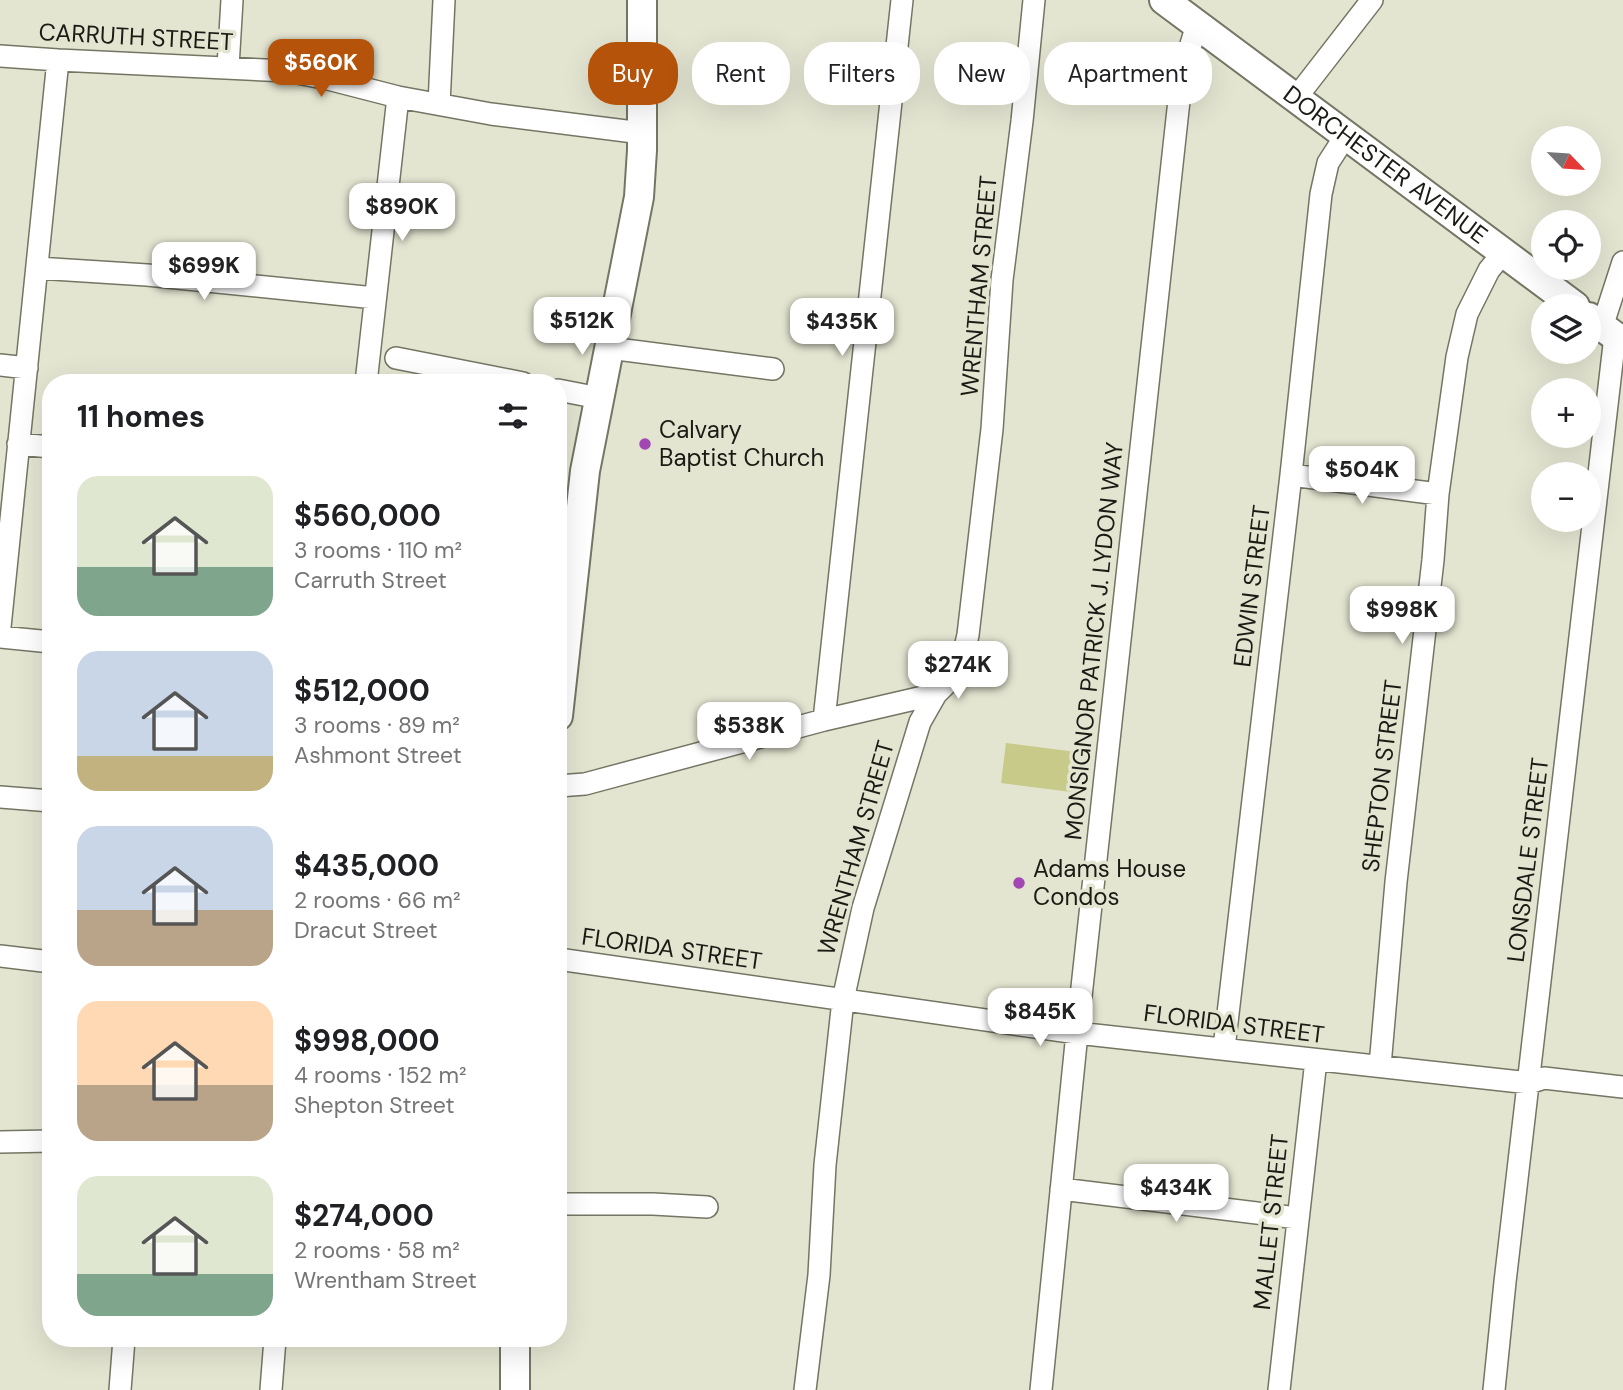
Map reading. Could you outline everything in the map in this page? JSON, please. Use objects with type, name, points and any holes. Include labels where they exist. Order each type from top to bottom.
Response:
[{"type":"main road","points":[[567,633],[582,494],[636,215],[641,172],[642,0]]},
{"type":"main road","name":"DORCHESTER AVENUE","points":[[1164,0],[1559,294]]},
{"type":"main road","points":[[515,1347],[515,1390]]},
{"type":"street","points":[[228,67],[232,0]]},
{"type":"street","points":[[439,104],[444,0]]},
{"type":"street","points":[[824,720],[902,0]]},
{"type":"street","name":"WRENTHAM STREET","points":[[805,1390],[819,1275],[825,1165],[843,1000],[863,908],[920,722],[936,694],[954,676],[962,660],[968,635],[992,429],[1002,281],[1034,0]]},
{"type":"street","points":[[1296,98],[1371,0]]},
{"type":"street","name":"MONSIGNOR PATRICK J. LYDON WAY","points":[[1041,1390],[1077,1033],[1182,73],[1197,24]]},
{"type":"street","name":"CARRUTH STREET","points":[[0,56],[288,71],[398,97],[491,114],[642,133]]},
{"type":"street","points":[[0,627],[58,61]]},
{"type":"street","points":[[367,374],[398,97]]},
{"type":"street","name":"EDWIN STREET","points":[[1224,1048],[1292,475],[1324,178],[1334,151],[1346,135]]},
{"type":"street","name":"SHEPTON STREET","points":[[1380,1066],[1396,882],[1433,560],[1438,494],[1457,356],[1467,314],[1489,270],[1503,253]]},
{"type":"street","name":"LONSDALE STREET","points":[[1494,1390],[1504,1282],[1529,1083],[1607,331],[1623,262]]},
{"type":"street","points":[[37,268],[147,275],[375,298]]},
{"type":"street","points":[[609,348],[773,369]]},
{"type":"street","points":[[396,358],[477,374]]},
{"type":"street","points":[[0,365],[27,368]]},
{"type":"street","points":[[567,392],[599,398]]},
{"type":"street","points":[[19,444],[42,446]]},
{"type":"street","points":[[1292,475],[1438,494]]},
{"type":"street","points":[[0,637],[42,641]]},
{"type":"street","points":[[567,785],[584,784],[824,720],[936,694]]},
{"type":"street","points":[[0,797],[42,800]]},
{"type":"street","points":[[0,956],[42,961]]},
{"type":"street","name":"FLORIDA STREET","points":[[567,960],[1077,1033],[1529,1083],[1544,1078],[1623,1087]]},
{"type":"street","name":"MALLET STREET","points":[[1279,1390],[1316,1060]]},
{"type":"street","name":"FLORIDA STREET","points":[[1529,1083],[1542,1092],[1623,1101]]},
{"type":"street","points":[[0,1142],[42,1141]]},
{"type":"street","points":[[1061,1189],[1297,1219]]},
{"type":"street","points":[[567,1204],[708,1207]]},
{"type":"street","points":[[120,1390],[123,1347]]},
{"type":"street","points":[[271,1390],[274,1347]]},
{"type":"green space","points":[[1006,743],[1092,754],[1087,794],[1001,783]]},
{"type":"place","name":"Calvary Baptist Church","points":[[645,444]]},
{"type":"place","name":"Adams House Condos","points":[[1019,883]]}]
